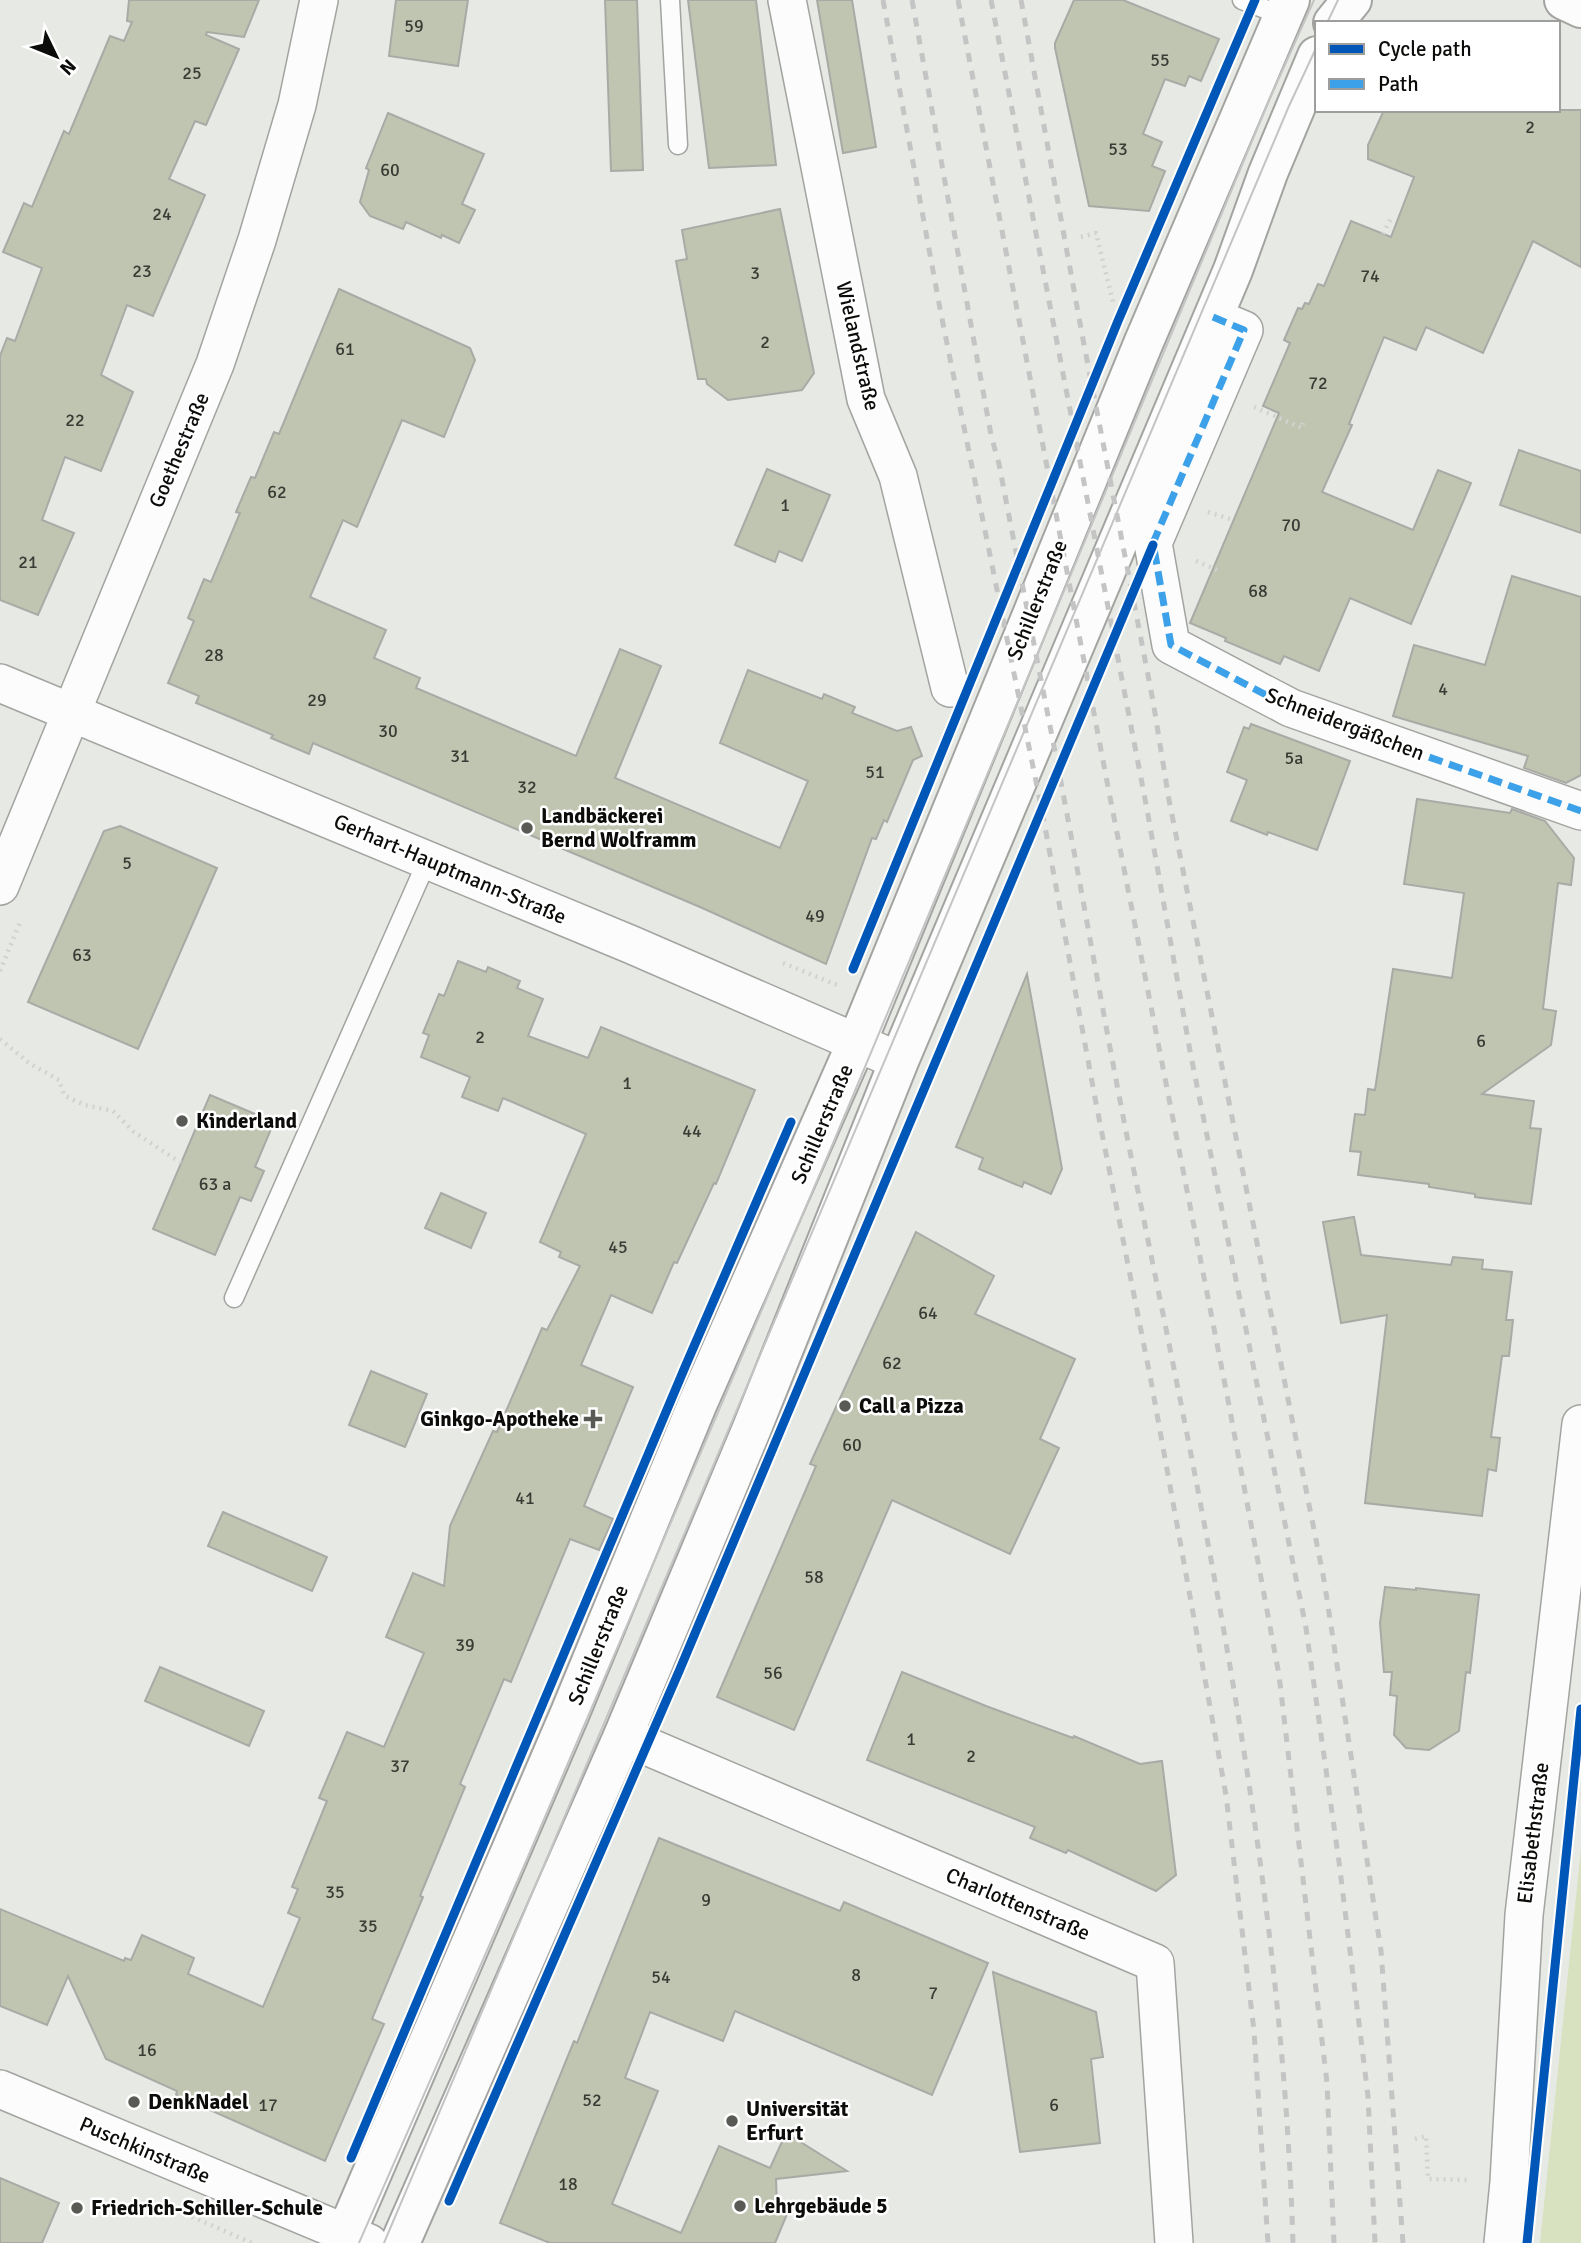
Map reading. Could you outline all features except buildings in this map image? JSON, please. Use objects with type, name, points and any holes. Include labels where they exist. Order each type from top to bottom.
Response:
[{"type":"main road","points":[[1333,21],[1340,0]]},
{"type":"main road","points":[[1334,21],[1352,0]]},
{"type":"main road","points":[[1564,0],[1581,8]]},
{"type":"main road","name":"Schillerstraße","points":[[353,2240],[697,1405],[857,1042],[1143,344],[1286,8]]},
{"type":"main road","points":[[400,2243],[623,1736],[757,1416],[899,1061],[1233,270],[1268,173],[1315,62]]},
{"type":"street","name":"Goethestraße","points":[[0,886],[215,364],[298,106],[319,0]]},
{"type":"street","name":"Wielandstraße","points":[[787,0],[866,398],[898,476],[950,688]]},
{"type":"street","name":"Schneidergäßchen","points":[[1213,317],[1244,330],[1153,545],[1171,645],[1291,708],[1581,811]]},
{"type":"street","name":"Gerhart-Hauptmann-Straße","points":[[0,683],[428,859],[899,1061]]},
{"type":"street","name":"Elisabethstraße","points":[[1503,2243],[1510,2182],[1524,1915],[1581,1424]]},
{"type":"street","name":"Charlottenstraße","points":[[623,1736],[1155,1962],[1174,2243]]},
{"type":"street","name":"Puschkinstraße","points":[[0,2089],[353,2240]]},
{"type":"lane","points":[[670,0],[678,145]]},
{"type":"lane","points":[[1242,0],[1286,8]]},
{"type":"lane","points":[[234,1298],[428,859]]},
{"type":"path","points":[[1383,234],[1392,216]]},
{"type":"path","points":[[1081,237],[1096,233],[1110,289]]},
{"type":"path","points":[[1242,402],[1302,428],[1303,423]]},
{"type":"path","points":[[0,1040],[29,1063],[60,1080],[64,1095],[84,1105],[113,1111],[134,1132],[181,1163]]},
{"type":"path","points":[[1415,2139],[1426,2136],[1428,2179]]},
{"type":"green space","points":[[1581,1849],[1581,2243],[1540,2243]]},
{"type":"tram line","points":[[359,2243],[524,1866],[834,1141],[1270,98],[1314,0]]},
{"type":"tram line","points":[[1328,21],[1338,0]]},
{"type":"tram line","points":[[384,2243],[1289,106],[1315,50]]},
{"type":"railway","points":[[883,0],[941,314],[1043,816],[1151,1381],[1226,1795],[1254,2031],[1268,2243]]},
{"type":"railway","points":[[912,0],[991,435],[999,464],[1190,1448],[1238,1711],[1274,1976],[1286,2109],[1293,2243]]},
{"type":"railway","points":[[958,0],[1279,1675],[1327,2083],[1334,2243]]},
{"type":"railway","points":[[991,0],[1146,804],[1190,1051],[1306,1628],[1368,2096],[1375,2243]]},
{"type":"railway","points":[[1021,0],[1153,701],[1169,800],[1324,1580],[1381,1951],[1403,2243]]},
{"type":"marked path","points":[[1213,317],[1244,330],[1153,543],[1171,645],[1291,708],[1581,811]]},
{"type":"cycle path","points":[[853,969],[1118,321],[1255,0]]},
{"type":"cycle path","points":[[449,2201],[680,1669],[1153,545]]},
{"type":"cycle path","points":[[351,2158],[791,1122]]},
{"type":"cycle path","points":[[1527,2243],[1581,1709]]},
{"type":"place","name":"Landbäckerei Bernd Wolframm","points":[[527,828]]},
{"type":"place","name":"Kinderland","points":[[182,1121]]},
{"type":"place","name":"Call a Pizza","points":[[845,1406]]},
{"type":"place","name":"Ginkgo-Apotheke","points":[[593,1419]]},
{"type":"place","name":"DenkNadel","points":[[134,2102]]},
{"type":"place","name":"Universität Erfurt","points":[[732,2121]]},
{"type":"place","name":"Lehrgebäude 5","points":[[740,2206]]},
{"type":"place","name":"Friedrich-Schiller-Schule","points":[[77,2208]]}]
